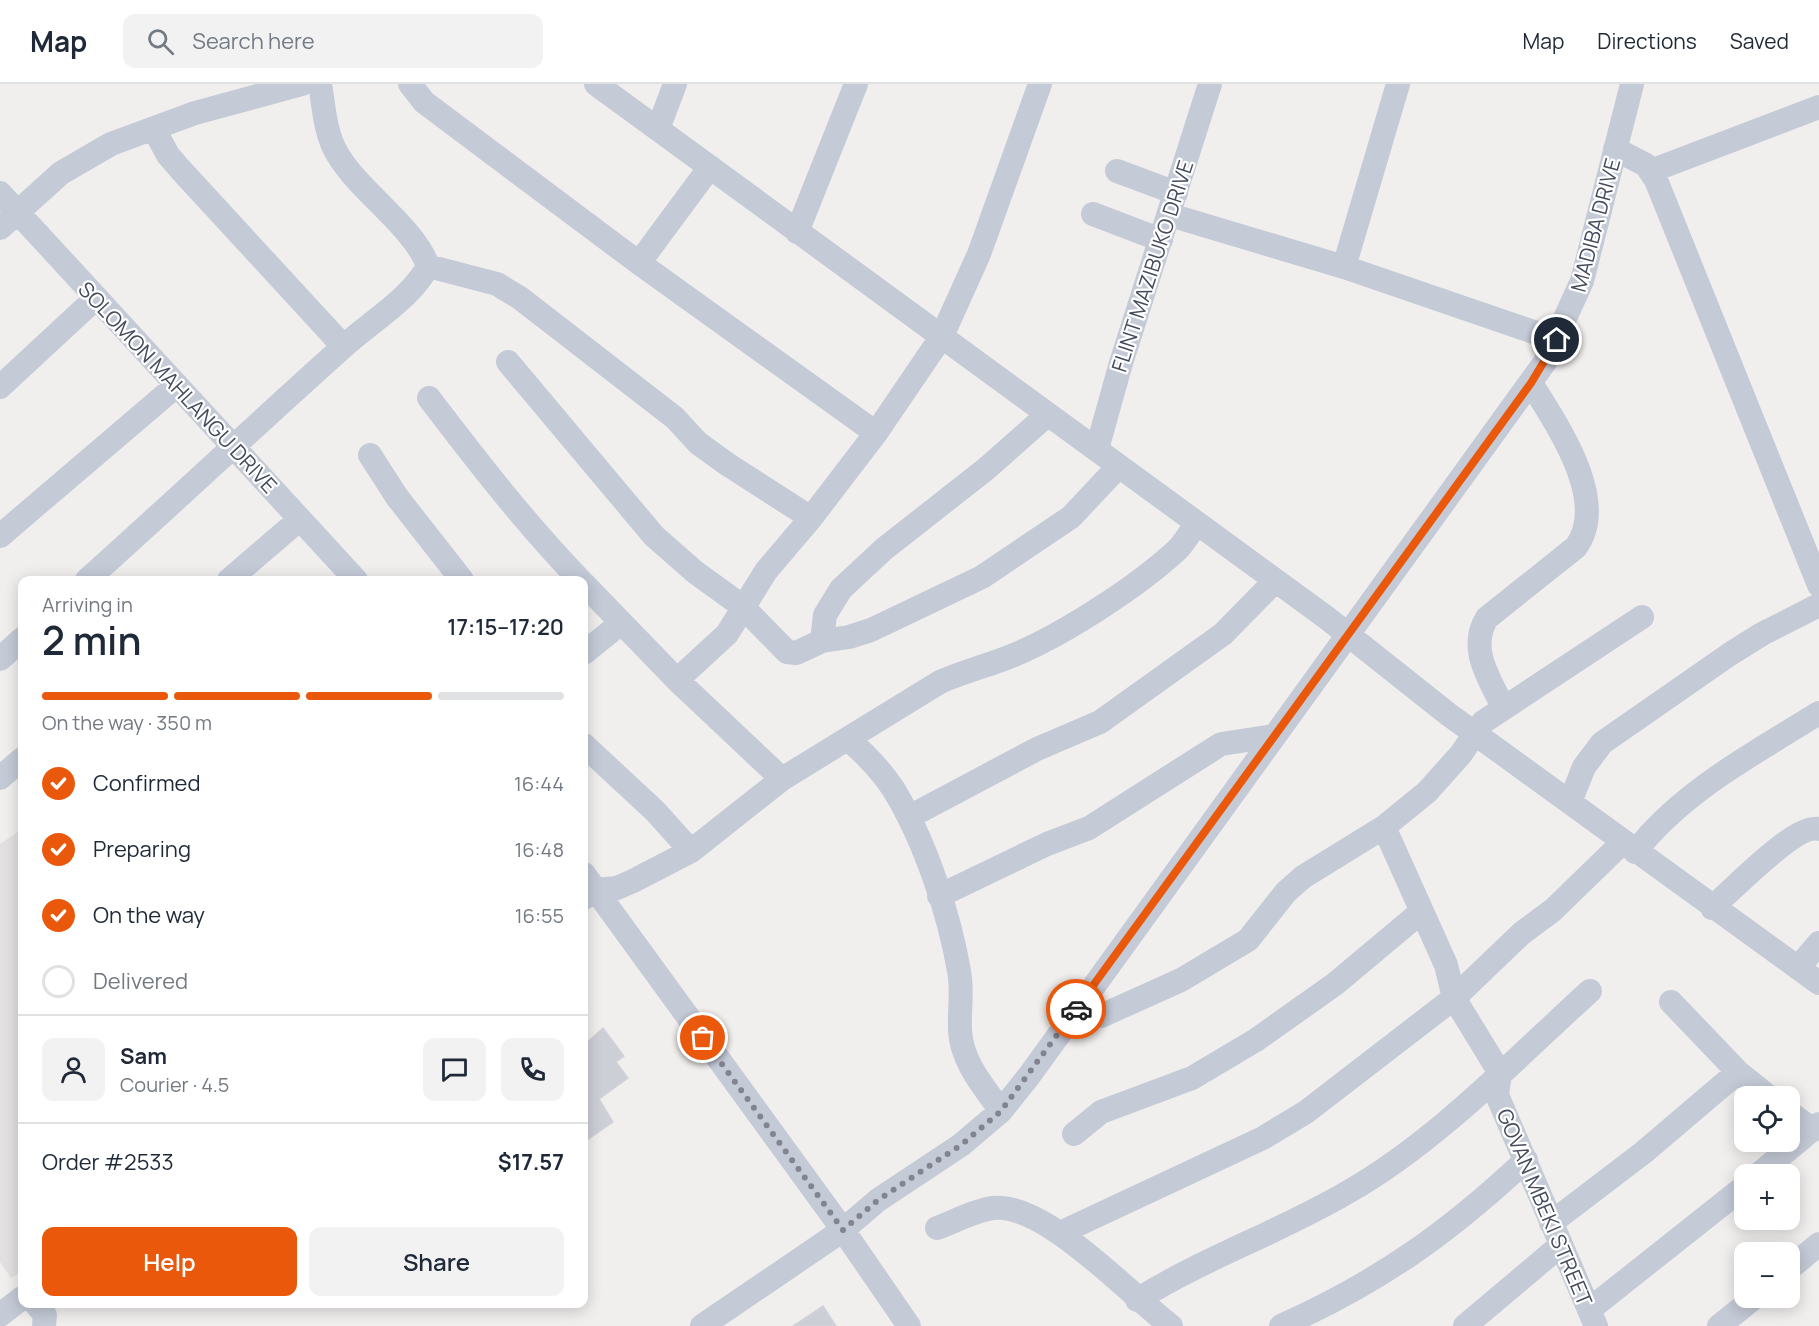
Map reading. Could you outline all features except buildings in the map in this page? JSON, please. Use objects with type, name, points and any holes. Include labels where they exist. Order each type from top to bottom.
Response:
[{"type":"street","points":[[0,228],[61,172],[87,156],[195,113],[302,84]]},
{"type":"street","points":[[320,84],[327,124],[338,156],[413,241],[428,266],[497,284],[520,298],[675,418],[698,443],[811,518]]},
{"type":"street","points":[[410,84],[424,102],[639,263],[876,433]]},
{"type":"street","points":[[596,84],[1348,634],[1448,714],[1712,908],[1819,983]]},
{"type":"street","points":[[658,129],[675,84]]},
{"type":"street","points":[[796,232],[856,84]]},
{"type":"street","points":[[676,680],[727,634],[742,606],[766,571],[811,518],[876,433],[942,336],[979,254],[1040,84]]},
{"type":"street","name":"FLINT MAZIBUKO DRIVE","points":[[1097,449],[1121,363],[1210,84]]},
{"type":"street","points":[[1344,267],[1398,84]]},
{"type":"street","name":"MADIBA DRIVE","points":[[702,1326],[843,1230],[878,1200],[961,1145],[1001,1111],[1029,1076],[1531,383],[1557,340],[1582,281],[1632,84]]},
{"type":"street","points":[[1651,171],[1819,107]]},
{"type":"street","points":[[154,129],[168,155],[180,169],[343,346]]},
{"type":"street","points":[[1615,148],[1639,160],[1651,171],[1819,585]]},
{"type":"street","points":[[639,263],[710,167]]},
{"type":"street","points":[[1116,171],[1173,204],[1344,267],[1557,340]]},
{"type":"street","name":"SOLOMON MAHLANGU DRIVE","points":[[0,193],[352,576]]},
{"type":"street","points":[[1093,214],[1161,240]]},
{"type":"street","points":[[91,576],[343,346],[404,294],[428,266]]},
{"type":"street","points":[[0,387],[96,298]]},
{"type":"street","points":[[508,362],[654,536],[695,572],[742,606],[787,652],[796,653],[822,641],[849,637],[871,630],[952,593],[990,572],[1071,517],[1118,467]]},
{"type":"street","points":[[1503,707],[1480,656],[1478,642],[1481,628],[1487,618],[1576,547],[1583,537],[1587,524],[1585,500],[1571,449],[1531,383]]},
{"type":"street","points":[[0,536],[177,385]]},
{"type":"street","points":[[429,398],[483,470],[536,534],[576,576]]},
{"type":"street","points":[[822,641],[825,615],[841,589],[884,549],[986,469],[1047,415]]},
{"type":"street","points":[[370,455],[397,497],[459,576]]},
{"type":"street","points":[[234,576],[300,519]]},
{"type":"street","points":[[588,887],[617,888],[691,851],[782,779],[940,682],[968,670],[1010,657],[1066,627],[1153,570],[1179,548],[1196,524]]},
{"type":"street","points":[[909,817],[1037,749],[1100,722],[1223,634],[1275,581]]},
{"type":"street","points":[[588,588],[676,680],[782,779]]},
{"type":"street","points":[[1570,802],[1584,767],[1602,743],[1730,654],[1762,634],[1819,605]]},
{"type":"street","points":[[1101,1016],[1181,980],[1241,944],[1255,931],[1286,892],[1303,878],[1384,827],[1427,792],[1461,754],[1483,722],[1642,617]]},
{"type":"street","points":[[588,650],[621,623]]},
{"type":"street","points":[[0,659],[18,643]]},
{"type":"street","points":[[1060,1233],[1286,1125],[1337,1090],[1454,998],[1522,933],[1654,828],[1673,810],[1756,752],[1819,713]]},
{"type":"street","points":[[939,896],[1047,844],[1089,828],[1221,744],[1274,735]]},
{"type":"street","points":[[848,739],[888,782],[909,817],[939,896],[956,952],[962,984],[960,1033],[963,1052],[972,1070],[1001,1111]]},
{"type":"street","points":[[588,748],[655,811],[691,851]]},
{"type":"street","points":[[0,778],[18,762]]},
{"type":"street","points":[[1384,827],[1446,965],[1454,998],[1500,1073]]},
{"type":"street","points":[[1712,908],[1802,831],[1812,827],[1819,828]]},
{"type":"street","points":[[588,888],[843,1230],[909,1326]]},
{"type":"street","points":[[1074,1134],[1101,1112],[1192,1078],[1256,1040],[1335,984],[1421,912]]},
{"type":"street","points":[[1798,968],[1819,943]]},
{"type":"street","points":[[1137,1300],[1194,1267],[1250,1243],[1350,1191],[1412,1149],[1590,991]]},
{"type":"street","points":[[1671,1002],[1738,1072],[1756,1086]]},
{"type":"street","points":[[1465,1326],[1556,1234],[1644,1152],[1738,1072]]},
{"type":"street","name":"GOVAN MBEKI STREET","points":[[1500,1073],[1497,1095],[1593,1318]]},
{"type":"street","points":[[1771,1164],[1816,1127],[1800,1118]]},
{"type":"street","points":[[1281,1326],[1334,1302],[1381,1275],[1456,1223],[1526,1160]]},
{"type":"street","points":[[1593,1318],[1734,1196]]},
{"type":"street","points":[[937,1228],[993,1208],[1019,1212],[1060,1233],[1137,1300],[1171,1326]]},
{"type":"street","points":[[1800,1260],[1819,1244]]},
{"type":"street","points":[[0,1315],[18,1301]]},
{"type":"street","points":[[39,1308],[45,1316],[44,1326]]},
{"type":"street","points":[[1719,1326],[1742,1308]]},
{"type":"shaded area","points":[[18,832],[18,1274],[11,1278],[0,1262],[0,844]]},
{"type":"way so far","points":[[703,1038],[843,1230],[878,1200],[919,1175],[961,1145],[1001,1111],[1029,1076],[1076,1009]]},
{"type":"route","points":[[1076,1009],[1437,514],[1531,383],[1557,340]]}]
